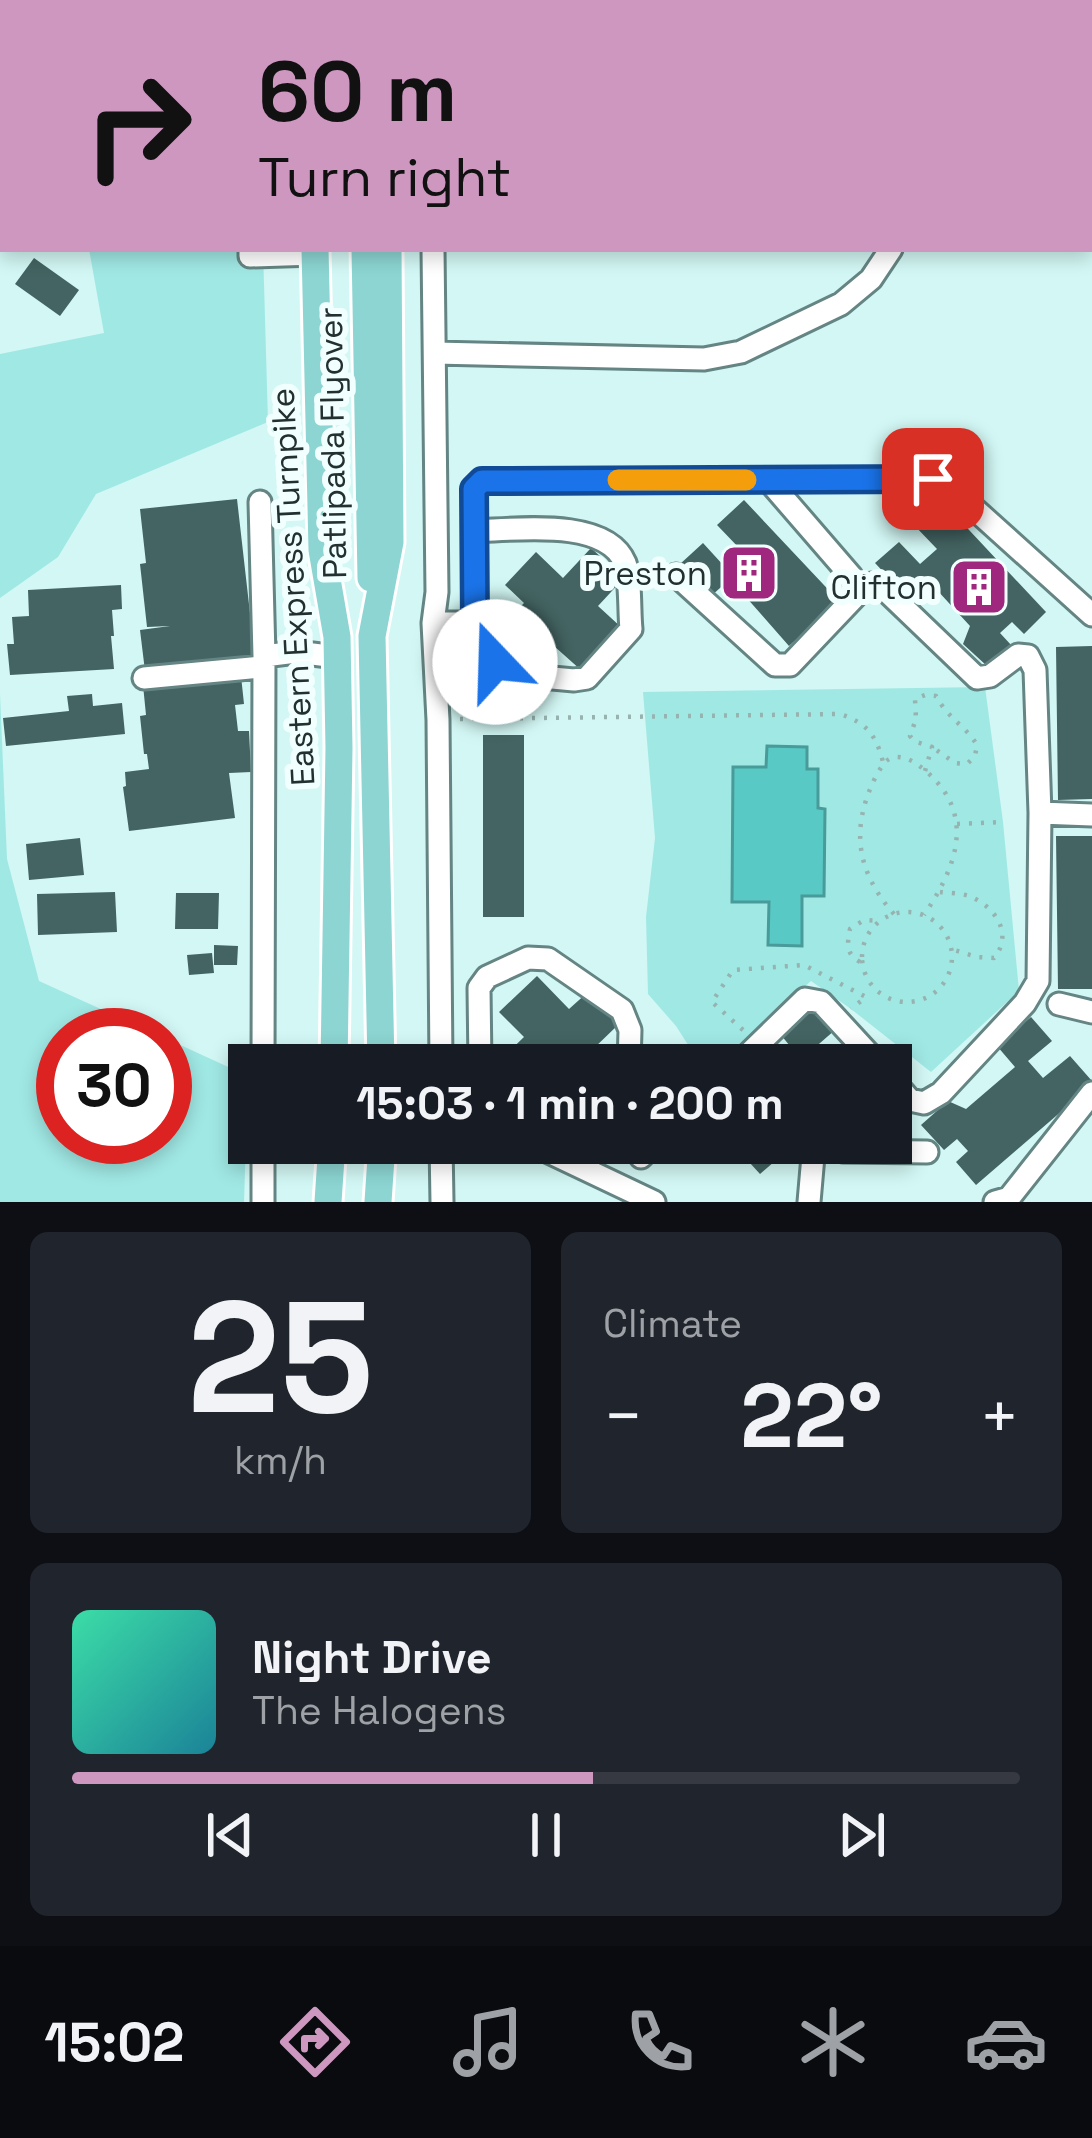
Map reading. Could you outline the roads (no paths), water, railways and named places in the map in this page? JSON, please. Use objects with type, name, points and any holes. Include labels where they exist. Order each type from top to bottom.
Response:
[{"type":"main road","name":"Patlipada Flyover","points":[[321,252],[337,647]]},
{"type":"main road","name":"Eastern Express Turnpike","points":[[321,252],[322,550],[337,647],[339,748],[334,1044]]},
{"type":"main road","name":"Patlipada Flyover","points":[[365,252],[372,636]]},
{"type":"main road","points":[[381,1044],[372,636],[390,542],[388,252]]},
{"type":"main road","points":[[328,1202],[331,1164]]},
{"type":"main road","points":[[378,1202],[381,1164]]},
{"type":"street","points":[[250,252],[250,256],[307,252]]},
{"type":"street","points":[[434,252],[437,592],[433,623],[441,1044]]},
{"type":"street","points":[[435,353],[704,358],[741,352],[841,304],[871,279],[890,252]]},
{"type":"street","points":[[474,531],[575,530],[614,547],[625,564],[631,629],[587,678],[520,675],[495,662],[475,623],[474,531],[474,489],[482,481],[933,479],[949,486],[1092,615]]},
{"type":"street","points":[[769,480],[851,576]]},
{"type":"street","points":[[260,502],[263,1044]]},
{"type":"street","points":[[676,575],[775,665],[790,664],[866,585],[878,583],[977,678],[990,676],[1018,655],[1028,656],[1035,670],[1040,813],[1038,982],[1025,1003],[940,1093],[923,1102],[912,1100]]},
{"type":"street","points":[[433,623],[475,623]]},
{"type":"street","points":[[144,679],[337,647]]},
{"type":"street","points":[[1040,813],[1092,815]]},
{"type":"street","points":[[479,1044],[478,988],[487,977],[528,958],[548,959],[622,1010],[630,1044]]},
{"type":"street","points":[[758,1044],[805,999],[821,1002],[860,1044]]},
{"type":"street","points":[[1059,1004],[1092,1012]]},
{"type":"street","points":[[995,1202],[1009,1198],[1092,1093]]},
{"type":"street","points":[[912,1152],[927,1153]]},
{"type":"street","points":[[263,1164],[263,1202]]},
{"type":"street","points":[[441,1164],[442,1202]]},
{"type":"street","points":[[593,1164],[654,1202]]},
{"type":"street","points":[[809,1202],[812,1164]]},
{"type":"place","name":"Preston","points":[[749,573]]},
{"type":"place","name":"Clifton","points":[[979,587]]}]
